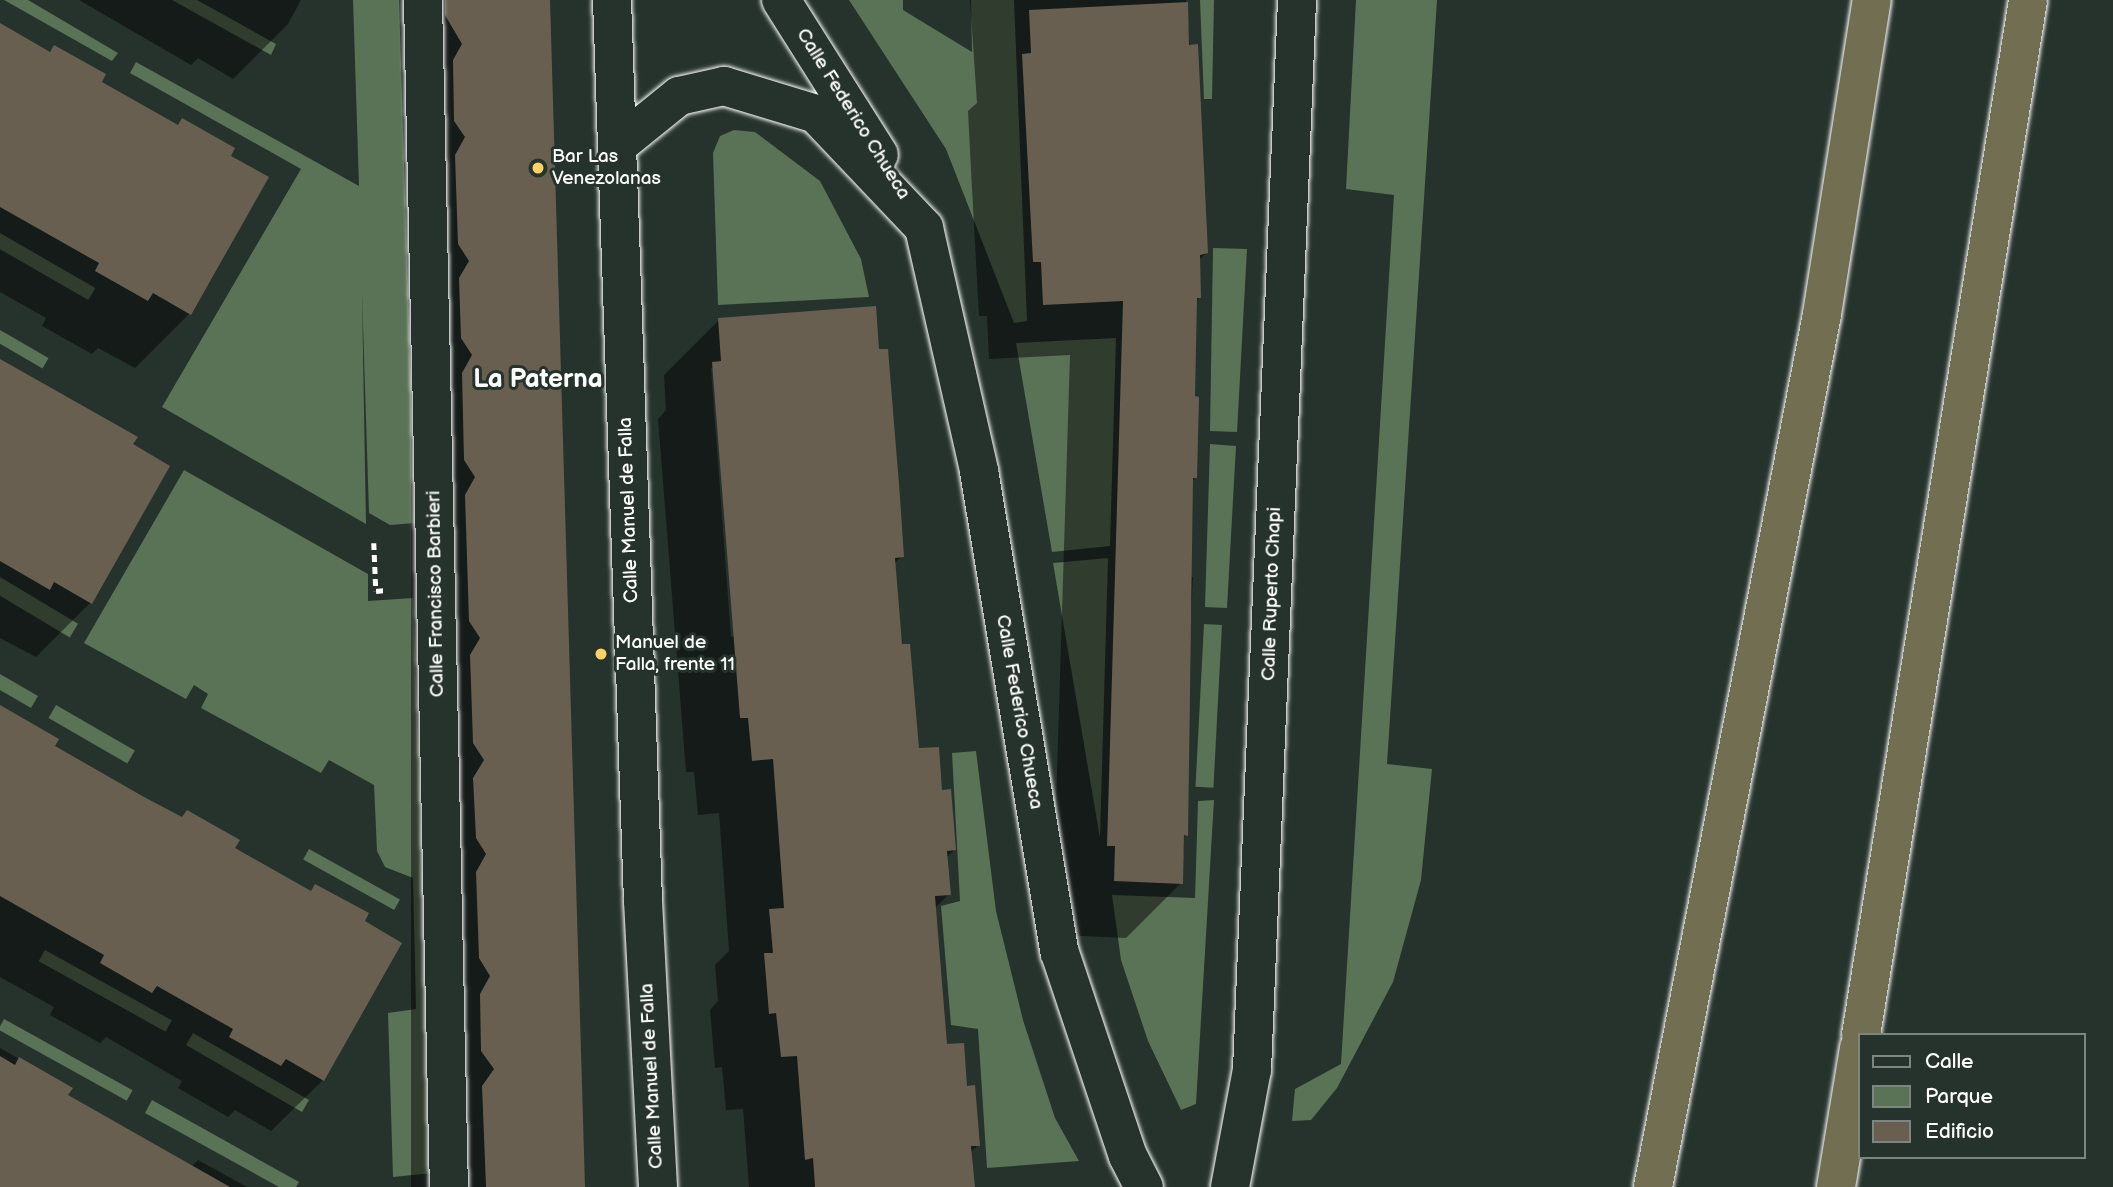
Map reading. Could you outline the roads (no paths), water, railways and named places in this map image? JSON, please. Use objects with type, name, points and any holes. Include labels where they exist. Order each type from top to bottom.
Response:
[{"type":"highway","points":[[1653,1187],[1822,314],[1872,0]]},
{"type":"highway","points":[[1861,1033],[2028,0]]},
{"type":"highway","points":[[1836,1187],[1857,1060]]},
{"type":"street","name":"Calle Francisco Barbieri","points":[[423,0],[449,1187]]},
{"type":"street","name":"Calle Manuel de Falla","points":[[612,0],[658,1187]]},
{"type":"street","name":"Calle Federico Chueca","points":[[781,0],[924,228],[979,471],[1060,953],[1128,1156],[1144,1187]]},
{"type":"street","name":"Calle Ruperto Chapi","points":[[1230,1187],[1252,1070],[1297,0]]},
{"type":"street","name":"Calle Federico Chueca","points":[[617,146],[679,96],[724,86],[816,114],[924,228]]},
{"type":"place","name":"Bar Las Venezolanas","points":[[538,168]]},
{"type":"place","name":"Manuel de Falla, frente 11","points":[[601,654]]},
{"type":"district","name":"La Paterna","points":[[538,380]]}]
